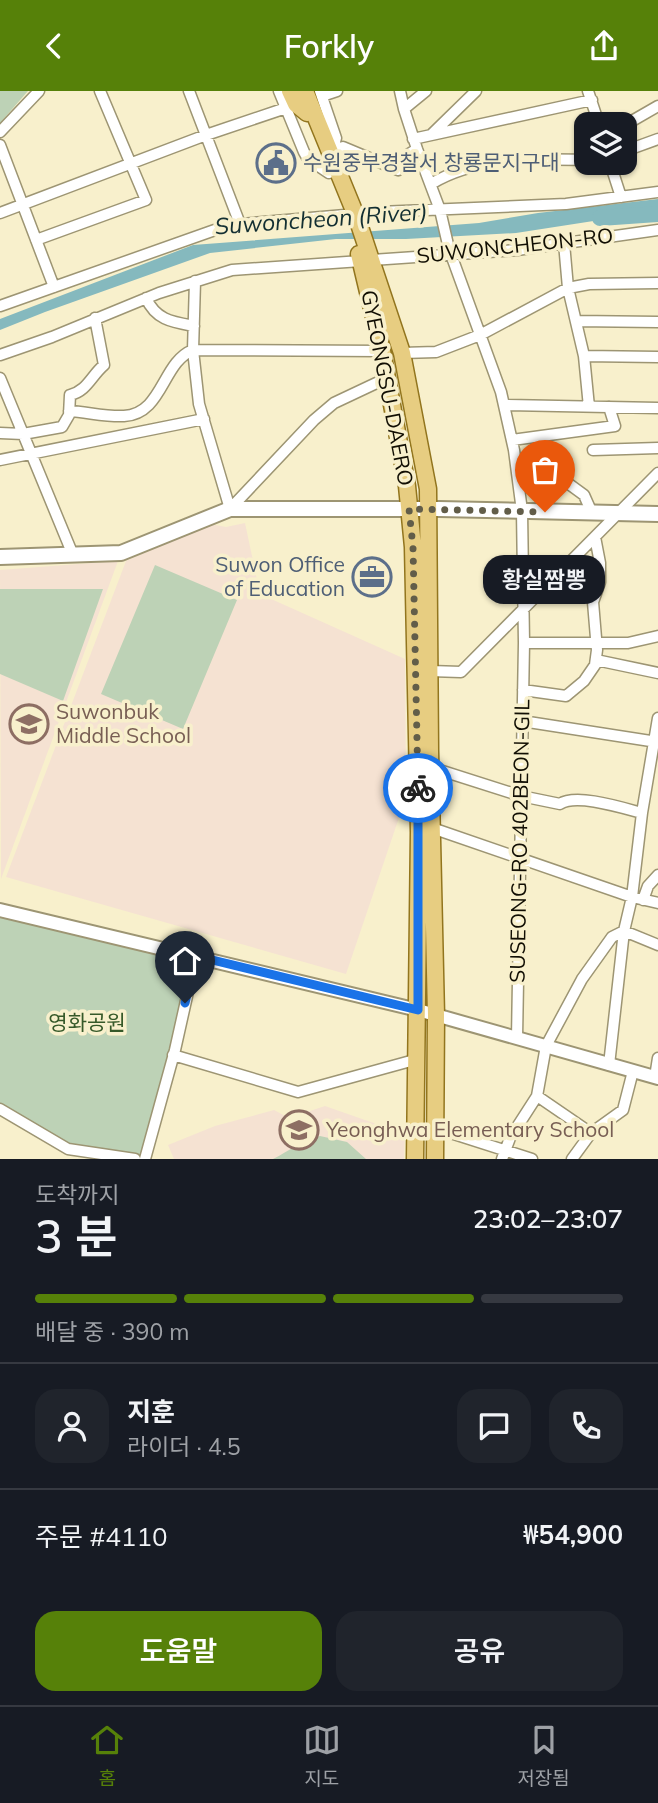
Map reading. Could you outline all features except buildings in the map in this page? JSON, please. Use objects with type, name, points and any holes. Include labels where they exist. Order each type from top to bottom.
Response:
[{"type":"main road","points":[[290,91],[296,104],[307,113]]},
{"type":"main road","name":"GYEONGSU-DAERO","points":[[298,91],[307,113],[333,157]]},
{"type":"main road","name":"GYEONGSU-DAERO","points":[[305,91],[333,157],[365,257],[402,353],[428,489],[430,767],[436,1015],[435,1159]]},
{"type":"main road","points":[[319,93],[333,157]]},
{"type":"main road","name":"GYEONGSU-DAERO","points":[[365,257],[409,509],[413,547],[419,832],[415,1159]]},
{"type":"main road","points":[[0,557],[121,553],[230,509],[430,509],[658,514]]},
{"type":"street","points":[[0,132],[39,91]]},
{"type":"street","points":[[36,240],[146,200],[100,91]]},
{"type":"street","points":[[189,91],[240,225]]},
{"type":"street","points":[[279,91],[308,159],[333,157],[343,147],[398,170],[415,144],[432,135],[590,96]]},
{"type":"street","points":[[319,93],[337,91]]},
{"type":"street","name":"SUSEONG-RO 402BEON-GIL","points":[[400,91],[415,144],[440,211],[450,251],[504,405],[522,511],[524,643],[517,1038]]},
{"type":"street","points":[[404,109],[426,91]]},
{"type":"street","points":[[432,135],[476,91]]},
{"type":"street","points":[[637,118],[658,106]]},
{"type":"street","points":[[0,213],[206,135],[286,108]]},
{"type":"street","points":[[637,147],[658,139]]},
{"type":"street","points":[[0,145],[54,286]]},
{"type":"street","points":[[431,184],[450,172],[517,159],[574,160]]},
{"type":"street","points":[[614,175],[621,197]]},
{"type":"street","name":"SUWONCHEON-RO","points":[[0,306],[229,225],[566,204],[658,193]]},
{"type":"street","name":"SUWONCHEON-RO","points":[[0,355],[52,337],[146,298],[232,270],[450,251],[517,250],[658,230]]},
{"type":"street","points":[[564,243],[568,288],[584,356],[589,407]]},
{"type":"street","points":[[195,281],[193,350],[199,404],[230,509]]},
{"type":"street","points":[[402,353],[436,352],[480,335],[568,288],[589,284],[658,283]]},
{"type":"street","points":[[146,298],[158,317],[175,323],[194,325]]},
{"type":"street","points":[[0,433],[23,434],[62,427],[69,411],[69,395],[84,390],[93,374],[104,365],[95,318]]},
{"type":"street","points":[[576,321],[658,322]]},
{"type":"street","points":[[69,411],[126,416],[138,412],[151,403],[176,361],[193,350],[382,351]]},
{"type":"street","points":[[584,356],[658,357]]},
{"type":"street","points":[[0,378],[73,555]]},
{"type":"street","points":[[230,509],[314,420],[334,403],[387,378]]},
{"type":"street","points":[[504,405],[658,408]]},
{"type":"street","points":[[512,440],[615,426],[609,407]]},
{"type":"street","points":[[0,460],[204,419]]},
{"type":"street","points":[[538,437],[558,477],[584,495],[592,513]]},
{"type":"street","points":[[593,450],[658,448]]},
{"type":"street","points":[[430,671],[461,672],[658,473]]},
{"type":"street","points":[[523,690],[566,696],[584,681],[596,660],[593,602],[600,582],[600,563],[595,537]]},
{"type":"street","points":[[524,643],[628,643],[658,636]]},
{"type":"street","points":[[596,660],[658,673]]},
{"type":"street","points":[[610,1065],[624,931],[637,898],[642,813],[656,742],[658,717]]},
{"type":"street","points":[[522,721],[656,742]]},
{"type":"street","points":[[430,767],[521,796],[560,804],[567,800],[596,801],[642,813]]},
{"type":"street","points":[[432,828],[658,903]]},
{"type":"street","points":[[637,898],[658,875]]},
{"type":"street","points":[[0,910],[418,1010],[657,1078],[658,1058]]},
{"type":"street","points":[[503,1155],[510,1138],[537,1096],[546,1046],[582,979],[612,937],[624,931],[658,945]]},
{"type":"street","points":[[145,1159],[196,956]]},
{"type":"street","points":[[173,1055],[298,1092],[418,1059]]},
{"type":"street","points":[[572,1159],[591,1133],[622,1110],[633,1071]]},
{"type":"street","points":[[537,1096],[591,1133]]},
{"type":"street","points":[[0,1109],[68,1149],[135,1159]]},
{"type":"street","points":[[435,1128],[503,1155],[526,1158]]},
{"type":"shaded area","points":[[245,523],[260,594],[405,659],[406,797],[346,974],[6,877],[126,561],[210,524],[226,527]]},
{"type":"shaded area","name":"Suwonbuk Middle School","points":[[118,561],[1,879],[0,570]]},
{"type":"shaded area","name":"Yeonghwa Elementary School","points":[[325,1106],[405,1134],[404,1159],[174,1159],[168,1145],[215,1126],[274,1110],[289,1118]]},
{"type":"green space","points":[[0,91],[28,91],[0,123]]},
{"type":"green space","points":[[155,565],[237,600],[183,729],[101,694]]},
{"type":"green space","points":[[0,589],[103,589],[63,701],[0,674]]},
{"type":"green space","name":"영화공원","points":[[0,914],[193,957],[141,1159],[68,1149],[0,1109]]},
{"type":"green space","points":[[320,1136],[347,1142],[366,1159],[273,1159],[302,1143]]},
{"type":"water","points":[[658,199],[658,211],[516,233],[406,239],[336,239],[210,253],[0,330],[0,319],[193,245],[479,223]]},
{"type":"waterway","name":"Suwoncheon (River)","points":[[600,218],[658,214]]},
{"type":"way so far","points":[[418,788],[413,547],[409,509],[545,512]]},
{"type":"place","name":"수원중부경찰서 창룡문지구대","points":[[276,163]]},
{"type":"place","name":"황실짬뽕","points":[[545,512]]},
{"type":"place","name":"Suwon Office of Education","points":[[372,577]]},
{"type":"place","name":"Suwonbuk Middle School","points":[[29,724]]},
{"type":"place","name":"Yeonghwa Elementary School","points":[[299,1130]]},
{"type":"route","points":[[185,1003],[196,956],[418,1010],[418,788]]}]
